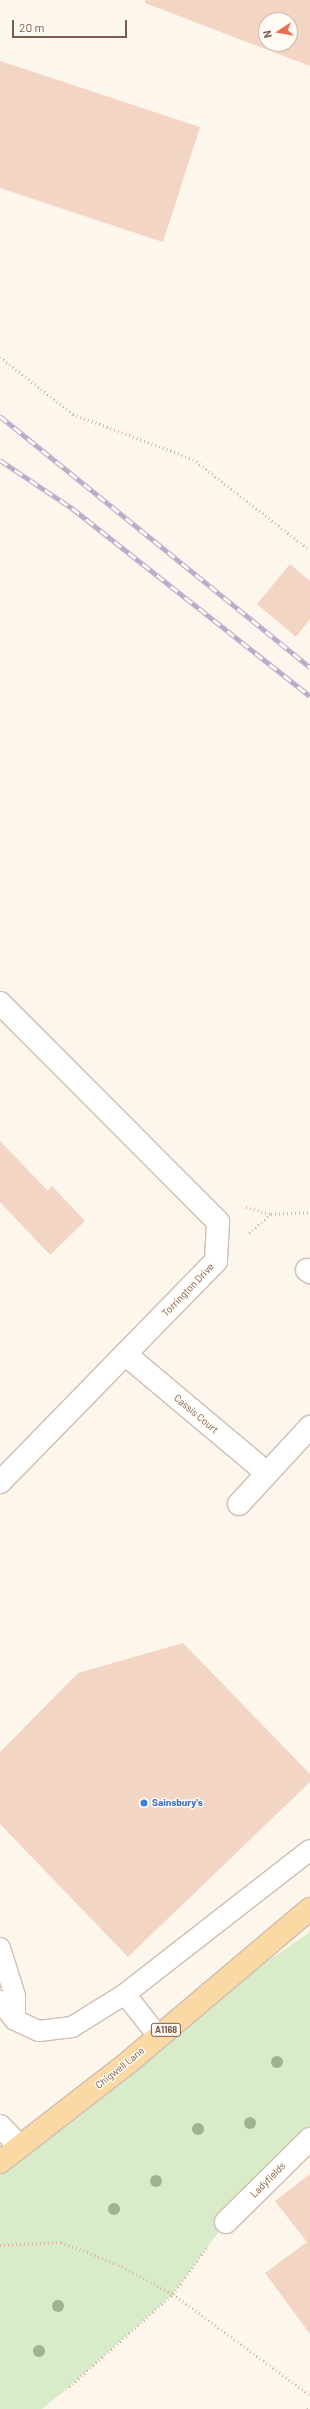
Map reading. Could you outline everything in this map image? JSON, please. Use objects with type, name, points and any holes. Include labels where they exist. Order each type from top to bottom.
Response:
[{"type":"main road","name":"Chigwell Lane","points":[[0,2162],[158,2036],[310,1909]]},
{"type":"street","name":"Torrington Drive","points":[[0,1003],[218,1222],[216,1262],[0,1482]]},
{"type":"street","name":"Cassis Court","points":[[126,1354],[267,1473]]},
{"type":"street","points":[[239,1504],[310,1427]]},
{"type":"street","points":[[0,2126],[19,2146]]},
{"type":"street","name":"Ladyfields","points":[[226,2222],[310,2138]]},
{"type":"lane","points":[[0,2001],[15,2020],[39,2031],[72,2027],[126,1994],[310,1850]]},
{"type":"lane","points":[[0,1948],[15,1996],[15,2020]]},
{"type":"lane","points":[[126,1994],[158,2036]]},
{"type":"path","points":[[0,358],[73,414],[193,459],[310,550]]},
{"type":"path","points":[[216,1262],[271,1214],[310,1212]]},
{"type":"path","points":[[69,2387],[173,2294],[226,2222]]},
{"type":"path","points":[[0,2245],[61,2242],[115,2263],[173,2294],[310,2395]]},
{"type":"green space","points":[[310,1932],[310,2132],[226,2222],[173,2294],[69,2387],[42,2409],[0,2409],[0,2162],[158,2036]]},
{"type":"building","points":[[145,0],[310,0],[310,66],[273,52],[298,52],[298,12],[258,12],[258,46],[145,3]]},
{"type":"building","points":[[0,61],[200,127],[163,242],[0,188]]},
{"type":"building","points":[[290,564],[310,581],[310,619],[296,637],[257,604]]},
{"type":"building","points":[[0,1141],[48,1191],[52,1186],[85,1221],[50,1255],[0,1202]]},
{"type":"building","name":"Sainsbury's","points":[[183,1643],[310,1774],[310,1782],[128,1957],[0,1824],[0,1752],[78,1673]]},
{"type":"building","points":[[310,2174],[310,2334],[265,2273],[307,2242],[275,2201]]},
{"type":"railway","points":[[0,416],[310,667]]},
{"type":"railway","points":[[0,460],[72,508],[310,696]]},
{"type":"place","name":"Sainsbury's","points":[[144,1803]]}]
